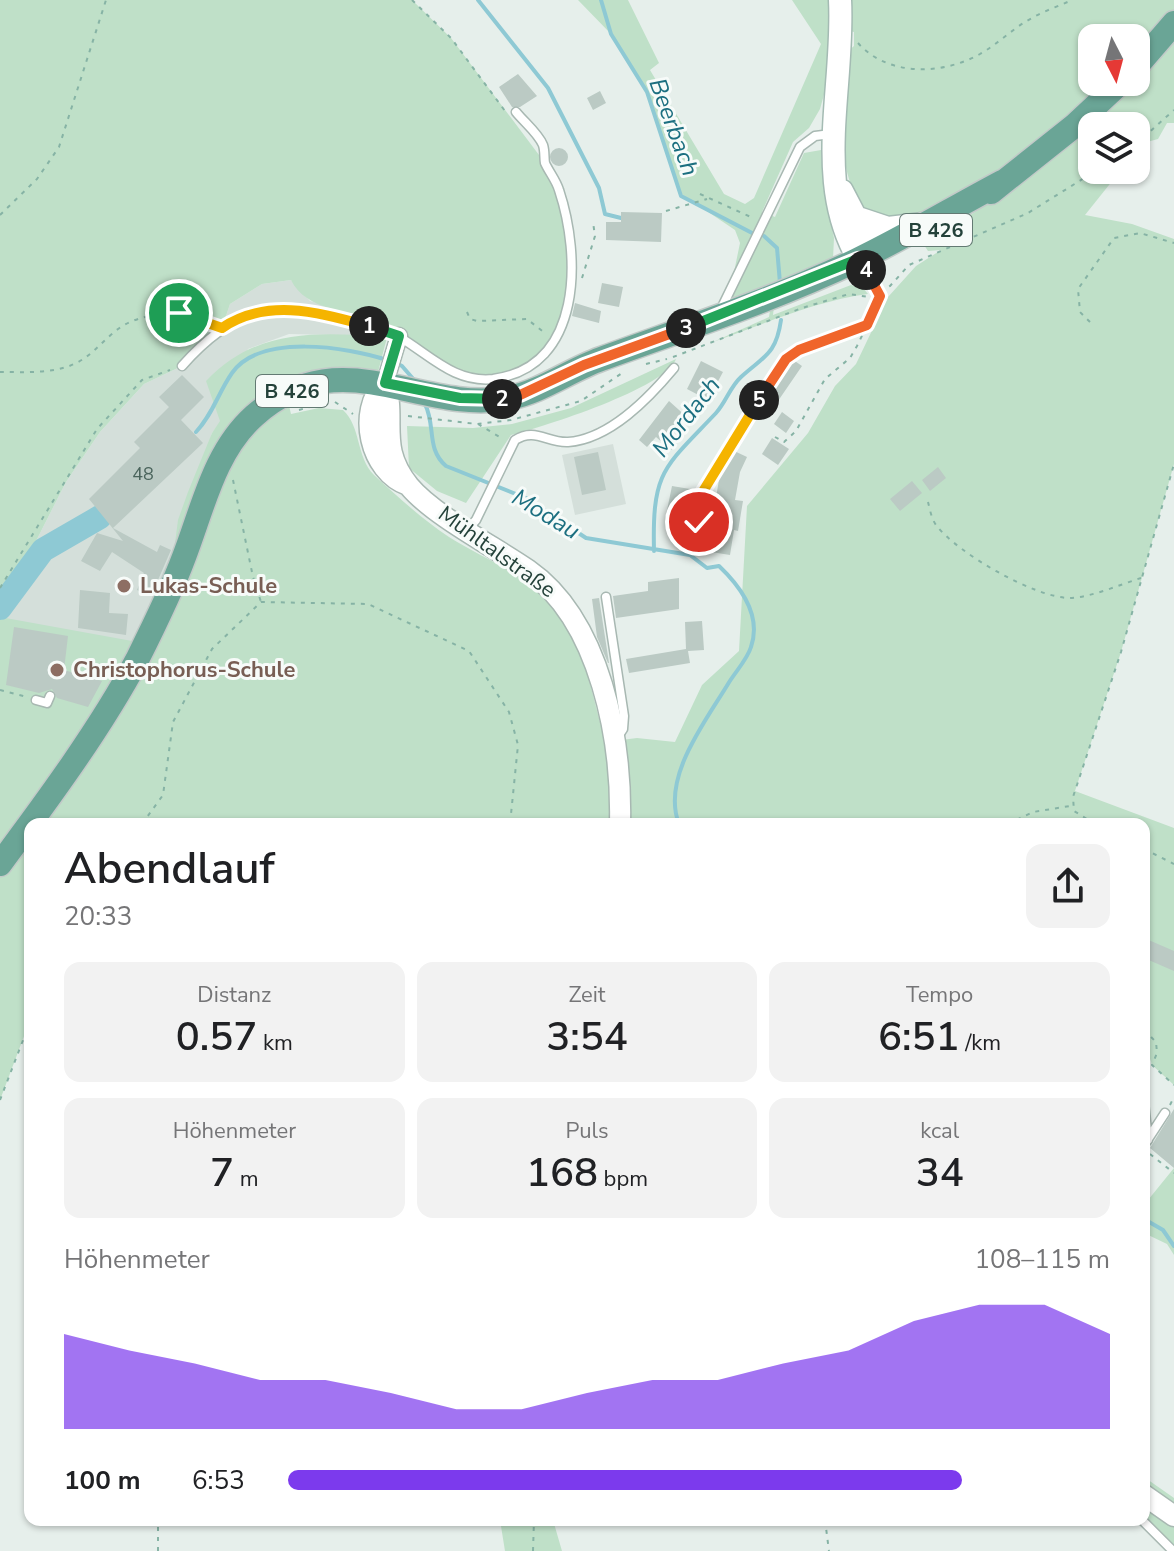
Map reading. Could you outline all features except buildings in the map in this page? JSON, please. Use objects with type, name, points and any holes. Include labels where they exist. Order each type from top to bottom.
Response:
[{"type":"main road","points":[[840,0],[842,29],[832,134],[835,175],[844,228],[868,269]]},
{"type":"main road","points":[[1150,51],[1174,23]]},
{"type":"main road","name":"B 426","points":[[408,398],[476,400],[520,395],[584,365],[868,269],[943,226],[1074,126],[1106,96]]},
{"type":"main road","points":[[835,175],[858,218],[868,269]]},
{"type":"main road","name":"B 426","points":[[868,269],[924,224],[1002,182]]},
{"type":"main road","points":[[858,218],[888,228],[924,224]]},
{"type":"main road","name":"B 426","points":[[31,818],[135,662],[252,418],[290,392],[336,380],[482,414],[524,407],[602,372],[669,360],[730,314]]},
{"type":"main road","name":"B 426","points":[[0,864],[24,828]]},
{"type":"street","points":[[396,344],[408,398]]},
{"type":"street","name":"Mühltalstraße","points":[[408,398],[370,425],[376,453],[387,474],[472,525],[548,585],[570,611],[588,649],[615,742],[620,818]]},
{"type":"street","points":[[1150,1499],[1174,1516]]},
{"type":"lane","points":[[182,366],[222,328],[250,315],[292,309],[375,327],[396,344],[471,379],[491,379],[527,367],[553,344],[576,280],[559,187],[545,163],[544,146],[513,115]]},
{"type":"lane","points":[[730,314],[765,224],[800,147],[815,136],[832,134]]},
{"type":"lane","points":[[472,525],[514,443],[532,433],[569,442],[603,429],[641,405],[669,360]]},
{"type":"lane","points":[[606,597],[624,716],[623,729],[615,742]]},
{"type":"lane","points":[[36,700],[47,703],[50,696]]},
{"type":"lane","points":[[1150,1136],[1165,1113]]},
{"type":"lane","points":[[1148,1526],[1173,1551]]},
{"type":"path","points":[[0,215],[37,179],[59,147],[106,0]]},
{"type":"path","points":[[412,0],[451,38],[513,115]]},
{"type":"path","points":[[842,29],[879,60],[897,66],[930,69],[978,55],[1032,18],[1072,0]]},
{"type":"path","points":[[1150,131],[1174,110]]},
{"type":"path","points":[[868,269],[909,265],[1028,213],[1078,182]]},
{"type":"path","points":[[700,194],[765,224]]},
{"type":"path","points":[[666,211],[709,198]]},
{"type":"path","points":[[576,280],[586,274],[595,236],[593,222]]},
{"type":"path","points":[[1090,322],[1080,312],[1078,289],[1114,238],[1140,233],[1174,243]]},
{"type":"path","points":[[775,437],[784,442],[796,431],[830,374],[850,358],[879,301],[868,269]]},
{"type":"path","points":[[643,365],[671,358],[802,308],[849,294],[869,297],[868,269]]},
{"type":"path","points":[[467,312],[470,319],[477,321],[534,321],[553,344]]},
{"type":"path","points":[[0,372],[69,366],[89,355],[122,326],[163,314],[188,314],[222,328]]},
{"type":"path","points":[[700,505],[714,470],[786,359],[799,350],[867,325]]},
{"type":"path","points":[[0,588],[97,429],[142,380],[182,366]]},
{"type":"path","points":[[477,424],[511,420],[581,401],[628,368]]},
{"type":"path","points":[[408,398],[477,424],[514,443]]},
{"type":"path","points":[[291,412],[332,400]]},
{"type":"path","points":[[228,464],[261,602]]},
{"type":"path","points":[[1084,818],[1072,806],[1174,464]]},
{"type":"path","points":[[928,502],[936,526],[951,540],[977,559],[1046,593],[1074,598],[1142,578]]},
{"type":"path","points":[[695,505],[700,505],[707,511],[704,520],[699,522],[689,513],[695,505]]},
{"type":"path","points":[[146,818],[163,795],[173,722],[192,685],[212,649],[261,602],[368,604],[469,651],[509,712],[518,745],[511,818]]},
{"type":"path","points":[[0,690],[36,700]]},
{"type":"path","points":[[1020,818],[1033,812],[1072,806]]},
{"type":"path","points":[[1150,852],[1174,864]]},
{"type":"path","points":[[1150,1036],[1156,1042],[1157,1053],[1152,1065],[1174,1085]]},
{"type":"path","points":[[0,1100],[24,1038]]},
{"type":"path","points":[[1150,1149],[1174,1173]]},
{"type":"path","points":[[158,1526],[158,1551]]},
{"type":"path","points":[[533,1551],[534,1526]]},
{"type":"path","points":[[826,1526],[829,1551]]},
{"type":"shaded area","points":[[291,280],[310,301],[380,320],[377,336],[289,334],[248,349],[221,421],[212,433],[173,558],[132,641],[0,700],[0,612],[66,482],[100,432],[144,384],[182,366],[222,328],[230,304],[262,284]]},
{"type":"shaded area","points":[[613,444],[626,504],[575,515],[562,455]]},
{"type":"green space","points":[[0,0],[412,0],[451,38],[545,163],[559,187],[574,276],[557,338],[535,362],[499,377],[455,373],[390,326],[378,372],[284,384],[291,414],[319,408],[343,410],[353,424],[364,460],[374,475],[439,530],[518,576],[549,600],[562,614],[578,645],[606,742],[637,738],[675,742],[702,685],[739,651],[747,506],[808,433],[835,386],[856,364],[888,297],[916,266],[941,250],[928,251],[924,245],[1009,190],[943,203],[899,220],[867,213],[848,177],[844,157],[847,52],[854,46],[854,32],[842,29],[820,109],[809,128],[793,142],[762,212],[775,217],[804,153],[821,150],[824,191],[834,238],[833,259],[776,290],[773,315],[851,285],[863,288],[868,294],[809,308],[713,342],[769,317],[773,291],[728,301],[740,243],[735,230],[680,193],[647,92],[611,34],[578,0],[628,0],[659,63],[650,70],[724,194],[745,204],[754,198],[821,44],[792,0],[1174,0],[1174,123],[1167,123],[1158,139],[1150,141],[1150,112],[1078,112],[1078,184],[1110,184],[1085,215],[1132,224],[1174,239],[1174,464],[1121,652],[1075,791],[1147,818],[24,818],[24,1036],[0,1100],[0,617],[132,641],[173,558],[178,520],[212,433],[220,421],[206,381],[225,364],[264,343],[307,335],[377,336],[380,320],[318,304],[298,290],[291,280],[262,284],[230,304],[222,328],[182,366],[144,384],[100,432],[66,482],[0,612]]},
{"type":"green space","points":[[676,359],[667,370],[628,394],[511,435],[466,503],[437,491],[409,468],[407,426],[473,428],[512,424],[571,408]]},
{"type":"green space","points":[[1150,819],[1174,828],[1174,1085],[1152,1065],[1150,1059]]},
{"type":"green space","points":[[1174,1168],[1174,1255],[1167,1244],[1150,1236],[1150,1198]]},
{"type":"green space","points":[[1150,1481],[1174,1498],[1174,1551],[1150,1526]]},
{"type":"green space","points":[[501,1526],[555,1526],[562,1551],[505,1551]]},
{"type":"waterway","points":[[478,0],[548,88],[599,188],[605,214],[621,218]]},
{"type":"waterway","name":"Beerbach","points":[[601,0],[611,34],[647,92],[681,196],[754,234]]},
{"type":"waterway","name":"Mordach","points":[[764,236],[777,248],[780,283]]},
{"type":"waterway","name":"Mordach","points":[[654,551],[656,503],[665,472],[684,446],[719,409],[737,381],[768,354],[776,341],[781,320]]},
{"type":"waterway","name":"Modau","points":[[196,432],[232,373],[245,360],[263,352],[283,348],[328,348],[387,360]]},
{"type":"waterway","name":"Modau","points":[[396,363],[415,381]]},
{"type":"waterway","name":"Modau","points":[[425,404],[433,445],[446,466],[526,498],[586,538],[690,555],[707,568],[719,566],[741,592],[754,624],[751,647],[688,751],[676,788],[678,818]]},
{"type":"waterway","name":"Modau","points":[[0,608],[43,550],[100,517]]},
{"type":"waterway","name":"Modau","points":[[1150,1222],[1163,1230],[1174,1246]]},
{"type":"place","name":"Lukas-Schule","points":[[124,586]]},
{"type":"place","name":"Christophorus-Schule","points":[[57,670]]},
{"type":"route","points":[[179,313],[198,317],[222,328],[250,315],[275,310],[309,310],[388,331],[399,336],[392,351],[385,383],[460,398],[494,400],[534,390],[584,365],[767,298],[858,259],[880,296],[874,314],[867,325],[799,350],[786,359],[714,470],[702,493],[700,505],[707,511],[707,516],[699,522]]}]
